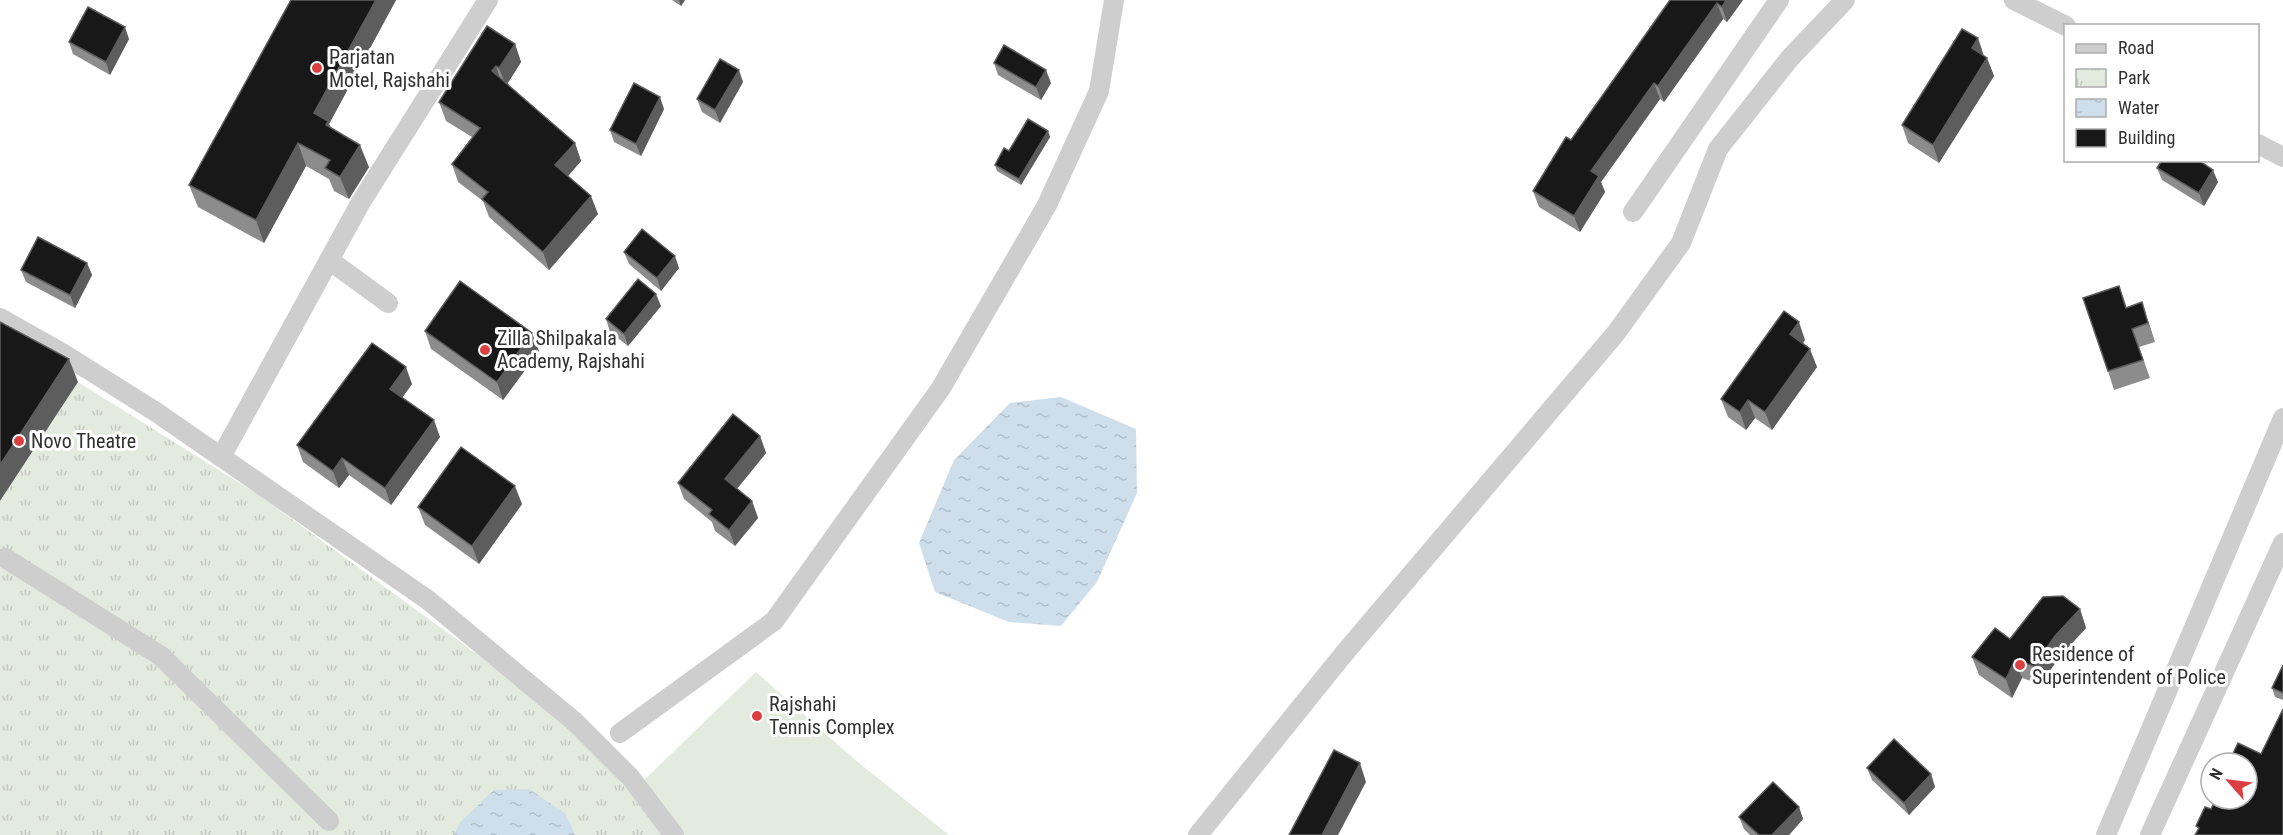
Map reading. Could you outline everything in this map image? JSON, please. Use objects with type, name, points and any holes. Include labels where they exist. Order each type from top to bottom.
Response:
[{"type":"street","points":[[220,457],[361,202],[488,0]]},
{"type":"street","points":[[620,733],[774,621],[941,388],[1047,205],[1099,91],[1114,0]]},
{"type":"street","points":[[1633,212],[1779,0]]},
{"type":"street","points":[[1198,835],[1342,656],[1616,333],[1681,243],[1718,149],[1790,58],[1845,0]]},
{"type":"street","points":[[2014,0],[2064,25]]},
{"type":"street","points":[[2259,145],[2283,157]]},
{"type":"street","points":[[329,260],[388,303]]},
{"type":"street","points":[[0,318],[156,412],[428,600],[575,722],[630,777],[674,835]]},
{"type":"street","points":[[2106,835],[2283,418]]},
{"type":"street","points":[[2150,835],[2283,543]]},
{"type":"street","points":[[5,558],[161,656],[329,822]]},
{"type":"green space","points":[[78,382],[259,495],[507,676],[591,745],[663,835],[0,835],[0,501]]},
{"type":"green space","name":"Rajshahi Tennis Complex","points":[[756,672],[854,759],[949,835],[680,835],[641,783]]},
{"type":"water","points":[[1061,397],[1136,429],[1137,493],[1097,582],[1061,626],[1009,622],[935,592],[919,543],[954,460],[1010,403]]},
{"type":"water","points":[[529,789],[566,814],[575,835],[454,835],[460,822],[494,790]]},
{"type":"building","name":"Parjatan Motel, Rajshahi","points":[[291,0],[376,0],[314,113],[328,121],[326,125],[360,145],[340,177],[325,168],[330,160],[298,143],[256,220],[189,185]]},
{"type":"building","points":[[1670,0],[1726,0],[1722,7],[1717,3],[1658,86],[1654,83],[1591,171],[1599,176],[1574,216],[1533,191],[1566,137],[1571,140]]},
{"type":"building","points":[[88,7],[125,27],[106,62],[69,42]]},
{"type":"building","points":[[487,26],[515,44],[499,68],[496,66],[492,71],[575,143],[555,165],[591,196],[543,252],[482,199],[488,192],[452,164],[480,128],[439,102]]},
{"type":"building","points":[[1962,29],[1978,38],[1972,48],[1987,58],[1933,145],[1902,125]]},
{"type":"building","points":[[1004,45],[1046,70],[1036,87],[994,63]]},
{"type":"building","points":[[720,59],[739,70],[715,110],[697,99]]},
{"type":"building","points":[[634,83],[660,97],[636,144],[610,130]]},
{"type":"building","points":[[1028,119],[1048,131],[1019,179],[995,165],[1004,148],[1009,151]]},
{"type":"building","points":[[2161,162],[2201,162],[2213,170],[2199,193],[2157,168]]},
{"type":"building","points":[[642,229],[675,256],[657,278],[624,252]]},
{"type":"building","points":[[38,237],[87,263],[70,295],[21,270]]},
{"type":"building","points":[[638,279],[656,294],[624,334],[606,319]]},
{"type":"building","name":"Zilla Shilpakala Academy, Rajshahi","points":[[460,281],[532,333],[497,382],[425,331]]},
{"type":"building","points":[[2119,286],[2126,308],[2142,302],[2148,323],[2132,329],[2143,360],[2108,371],[2083,298]]},
{"type":"building","points":[[1784,311],[1799,322],[1790,334],[1810,349],[1765,412],[1748,400],[1740,412],[1721,399]]},
{"type":"building","points":[[0,322],[69,359],[0,465]]},
{"type":"building","points":[[372,343],[406,367],[390,389],[434,420],[385,488],[342,458],[333,471],[297,445]]},
{"type":"building","points":[[733,414],[760,436],[725,479],[752,501],[729,530],[709,514],[712,510],[678,483]]},
{"type":"building","points":[[461,447],[515,486],[472,546],[418,507]]},
{"type":"building","points":[[2063,596],[2080,609],[2055,636],[2034,666],[2015,660],[2006,679],[1972,657],[1995,628],[2010,639],[2043,597]]},
{"type":"building","points":[[2283,665],[2283,693],[2272,688]]},
{"type":"building","points":[[2283,709],[2283,835],[2195,835],[2199,828],[2196,826],[2203,811],[2259,811],[2259,753],[2261,754]]},
{"type":"building","points":[[1894,739],[1931,774],[1904,803],[1867,768]]},
{"type":"building","points":[[2238,743],[2255,751],[2234,751]]},
{"type":"building","points":[[1334,750],[1360,763],[1322,835],[1289,835]]},
{"type":"building","points":[[1773,782],[1799,807],[1772,835],[1759,835],[1739,817]]},
{"type":"place","name":"Parjatan Motel, Rajshahi","points":[[317,68]]},
{"type":"place","name":"Zilla Shilpakala Academy, Rajshahi","points":[[485,350]]},
{"type":"place","name":"Novo Theatre","points":[[19,441]]},
{"type":"place","name":"Residence of Superintendent of Police","points":[[2020,665]]},
{"type":"place","name":"Rajshahi Tennis Complex","points":[[757,716]]}]
